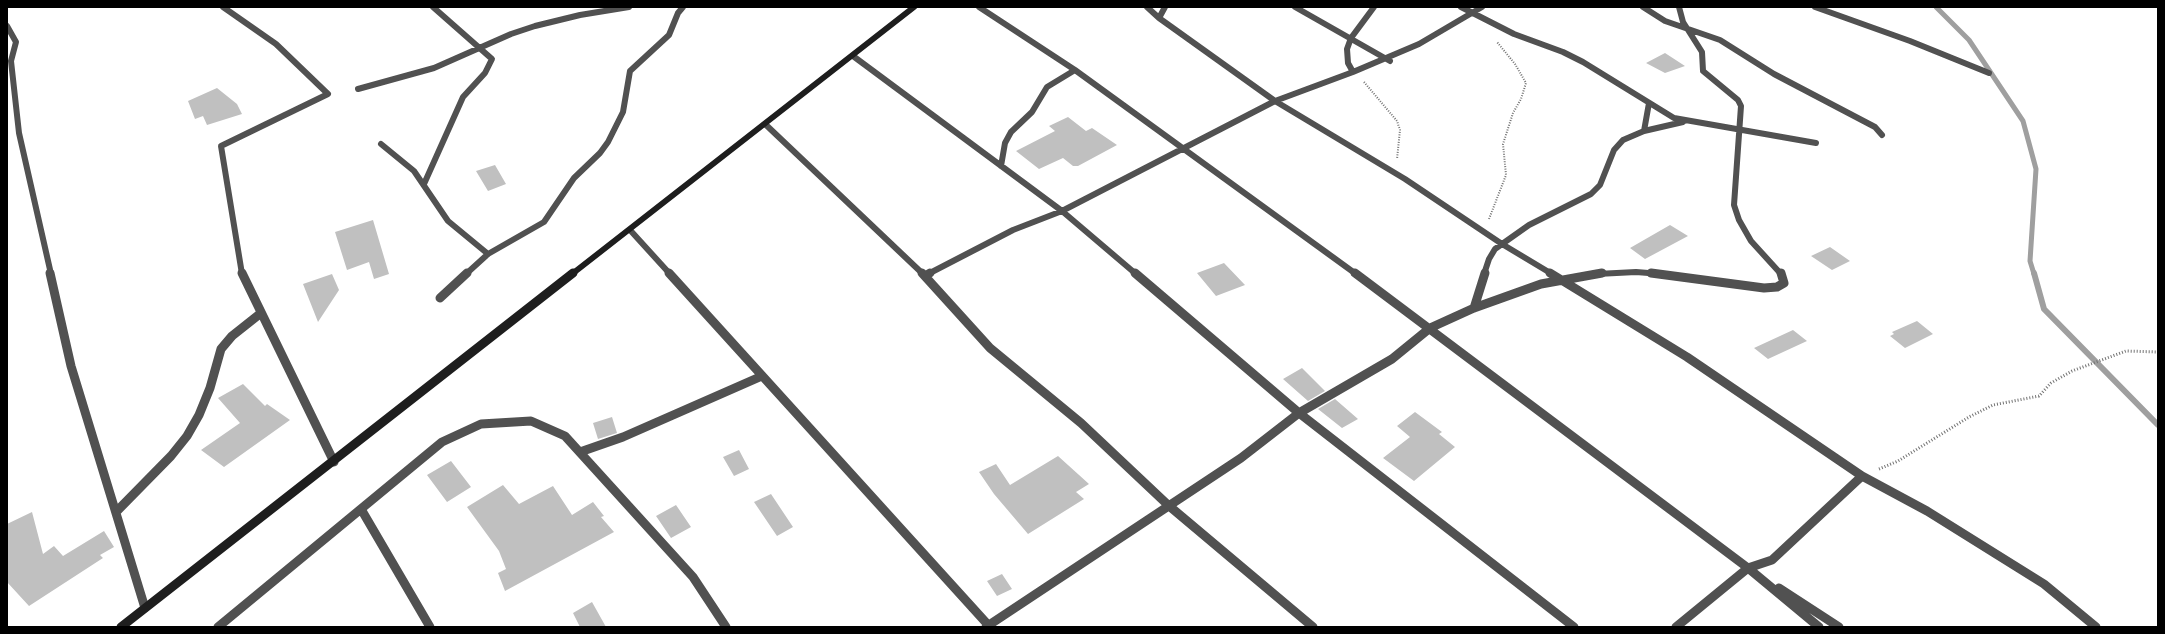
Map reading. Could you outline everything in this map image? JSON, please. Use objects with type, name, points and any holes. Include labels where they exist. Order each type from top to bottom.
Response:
[{"type":"main road","points":[[121,627],[334,462],[914,7]]},
{"type":"street","points":[[223,7],[276,44],[328,94],[221,146],[242,274],[334,462]]},
{"type":"street","points":[[424,184],[463,97],[491,64],[492,59],[490,55],[479,48],[470,38],[433,7]]},
{"type":"street","points":[[358,89],[434,68],[511,34],[554,20],[628,7]]},
{"type":"street","points":[[440,298],[488,254],[544,222],[574,178],[600,153],[617,128],[623,112],[630,71],[669,35],[678,12],[683,7]]},
{"type":"street","points":[[980,7],[1076,70],[1182,149],[1430,328],[1748,568],[1819,627]]},
{"type":"street","points":[[1147,7],[1159,18],[1275,101],[1405,179],[1502,244],[1687,357],[1862,476],[1927,511],[2044,584],[2071,604],[2096,627]]},
{"type":"street","points":[[1159,18],[1164,7]]},
{"type":"street","points":[[1295,7],[1390,60]]},
{"type":"street","points":[[1353,72],[1348,63],[1347,55],[1351,38],[1374,7]]},
{"type":"street","points":[[1461,7],[1514,34],[1569,55],[1649,103],[1684,121],[1816,144]]},
{"type":"street","points":[[925,276],[1013,230],[1062,211],[1275,101],[1390,60],[1482,7]]},
{"type":"street","points":[[1643,7],[1665,21],[1720,40],[1762,67],[1875,127],[1882,135]]},
{"type":"street","points":[[630,230],[988,627],[1168,505],[1241,458],[1299,413],[1392,359],[1430,328],[1474,308],[1541,284],[1605,273],[1636,272],[1687,277],[1764,288],[1777,287],[1784,283],[1784,279],[1780,272],[1751,241],[1739,220],[1734,206],[1736,155],[1740,141],[1738,131],[1741,106],[1738,100],[1703,71],[1702,52],[1687,28],[1679,7]]},
{"type":"street","points":[[1815,7],[1910,41],[1990,73]]},
{"type":"street","points":[[7,26],[16,42],[11,61],[19,132],[71,366],[145,608]]},
{"type":"street","points":[[853,56],[1062,211],[1299,413],[1574,627]]},
{"type":"street","points":[[1001,166],[1005,143],[1011,132],[1032,112],[1047,87],[1076,70]]},
{"type":"street","points":[[1644,131],[1649,103]]},
{"type":"street","points":[[1474,308],[1489,259],[1495,249],[1529,225],[1591,194],[1600,185],[1614,150],[1623,140],[1644,131],[1684,121]]},
{"type":"street","points":[[765,124],[925,276],[990,348],[1081,423],[1168,505],[1314,627]]},
{"type":"street","points":[[381,144],[414,171],[448,221],[488,254]]},
{"type":"street","points":[[116,512],[171,456],[187,436],[199,415],[210,388],[221,350],[232,336],[261,313]]},
{"type":"street","points":[[580,452],[623,437],[762,376]]},
{"type":"street","points":[[218,627],[442,442],[481,424],[531,421],[565,436],[693,577],[726,627]]},
{"type":"street","points":[[1676,627],[1748,568],[1772,560],[1862,476]]},
{"type":"street","points":[[361,509],[430,627]]},
{"type":"street","points":[[1748,568],[1839,627]]},
{"type":"path","points":[[1484,232],[1505,181],[1506,169],[1503,144],[1513,113],[1521,99],[1526,83],[1515,64],[1496,41]]},
{"type":"path","points":[[1353,72],[1364,82],[1397,121],[1400,130],[1397,162],[1405,179]]},
{"type":"path","points":[[1862,476],[1898,461],[1969,417],[1993,405],[2039,396],[2051,383],[2072,371],[2126,351],[2158,352]]},
{"type":"building","points":[[1665,53],[1685,66],[1665,73],[1646,63]]},
{"type":"building","points":[[217,88],[237,104],[242,114],[207,125],[203,116],[195,119],[188,101]]},
{"type":"building","points":[[1068,117],[1086,131],[1092,128],[1117,145],[1078,166],[1073,166],[1063,158],[1039,169],[1016,151],[1055,131],[1049,126]]},
{"type":"building","points":[[495,165],[506,184],[488,191],[476,171]]},
{"type":"building","points":[[373,220],[389,274],[374,279],[369,262],[347,270],[335,232]]},
{"type":"building","points":[[1670,225],[1688,236],[1645,259],[1630,248]]},
{"type":"building","points":[[1830,247],[1850,261],[1832,270],[1811,256]]},
{"type":"building","points":[[1224,263],[1245,285],[1216,296],[1197,273]]},
{"type":"building","points":[[332,274],[339,290],[318,322],[303,284]]},
{"type":"building","points":[[1917,321],[1933,334],[1905,348],[1890,336],[1894,334],[1892,332]]},
{"type":"building","points":[[1793,330],[1807,341],[1768,359],[1754,348]]},
{"type":"building","points":[[1302,368],[1325,391],[1308,401],[1283,379]]},
{"type":"building","points":[[243,384],[265,406],[267,404],[290,420],[224,467],[201,450],[240,423],[218,398]]},
{"type":"building","points":[[1335,399],[1358,419],[1342,428],[1318,409]]},
{"type":"building","points":[[1415,412],[1442,432],[1439,434],[1455,447],[1414,481],[1383,458],[1410,437],[1397,426]]},
{"type":"building","points":[[612,417],[617,433],[598,439],[593,423]]},
{"type":"building","points":[[739,450],[749,469],[734,476],[723,457]]},
{"type":"building","points":[[1058,456],[1089,484],[1076,492],[1084,499],[1028,534],[994,494],[979,472],[996,464],[1010,485]]},
{"type":"building","points":[[451,461],[471,487],[447,502],[427,475]]},
{"type":"building","points":[[503,485],[519,504],[553,486],[572,515],[593,502],[604,516],[601,517],[614,532],[505,591],[498,573],[506,569],[499,551],[467,507]]},
{"type":"building","points":[[771,494],[793,527],[777,536],[754,502]]},
{"type":"building","points":[[676,505],[691,527],[671,538],[656,516]]},
{"type":"building","points":[[32,512],[43,554],[54,546],[63,556],[104,531],[114,547],[100,555],[103,558],[29,606],[7,582],[7,524]]},
{"type":"building","points":[[1002,574],[1012,589],[997,596],[987,581]]},
{"type":"building","points":[[592,602],[606,627],[580,627],[573,613]]},
{"type":"waterway","points":[[1936,7],[1969,40],[2023,121],[2036,169],[2030,261],[2034,274]]},
{"type":"waterway","points":[[2034,273],[2044,309],[2158,425]]}]
